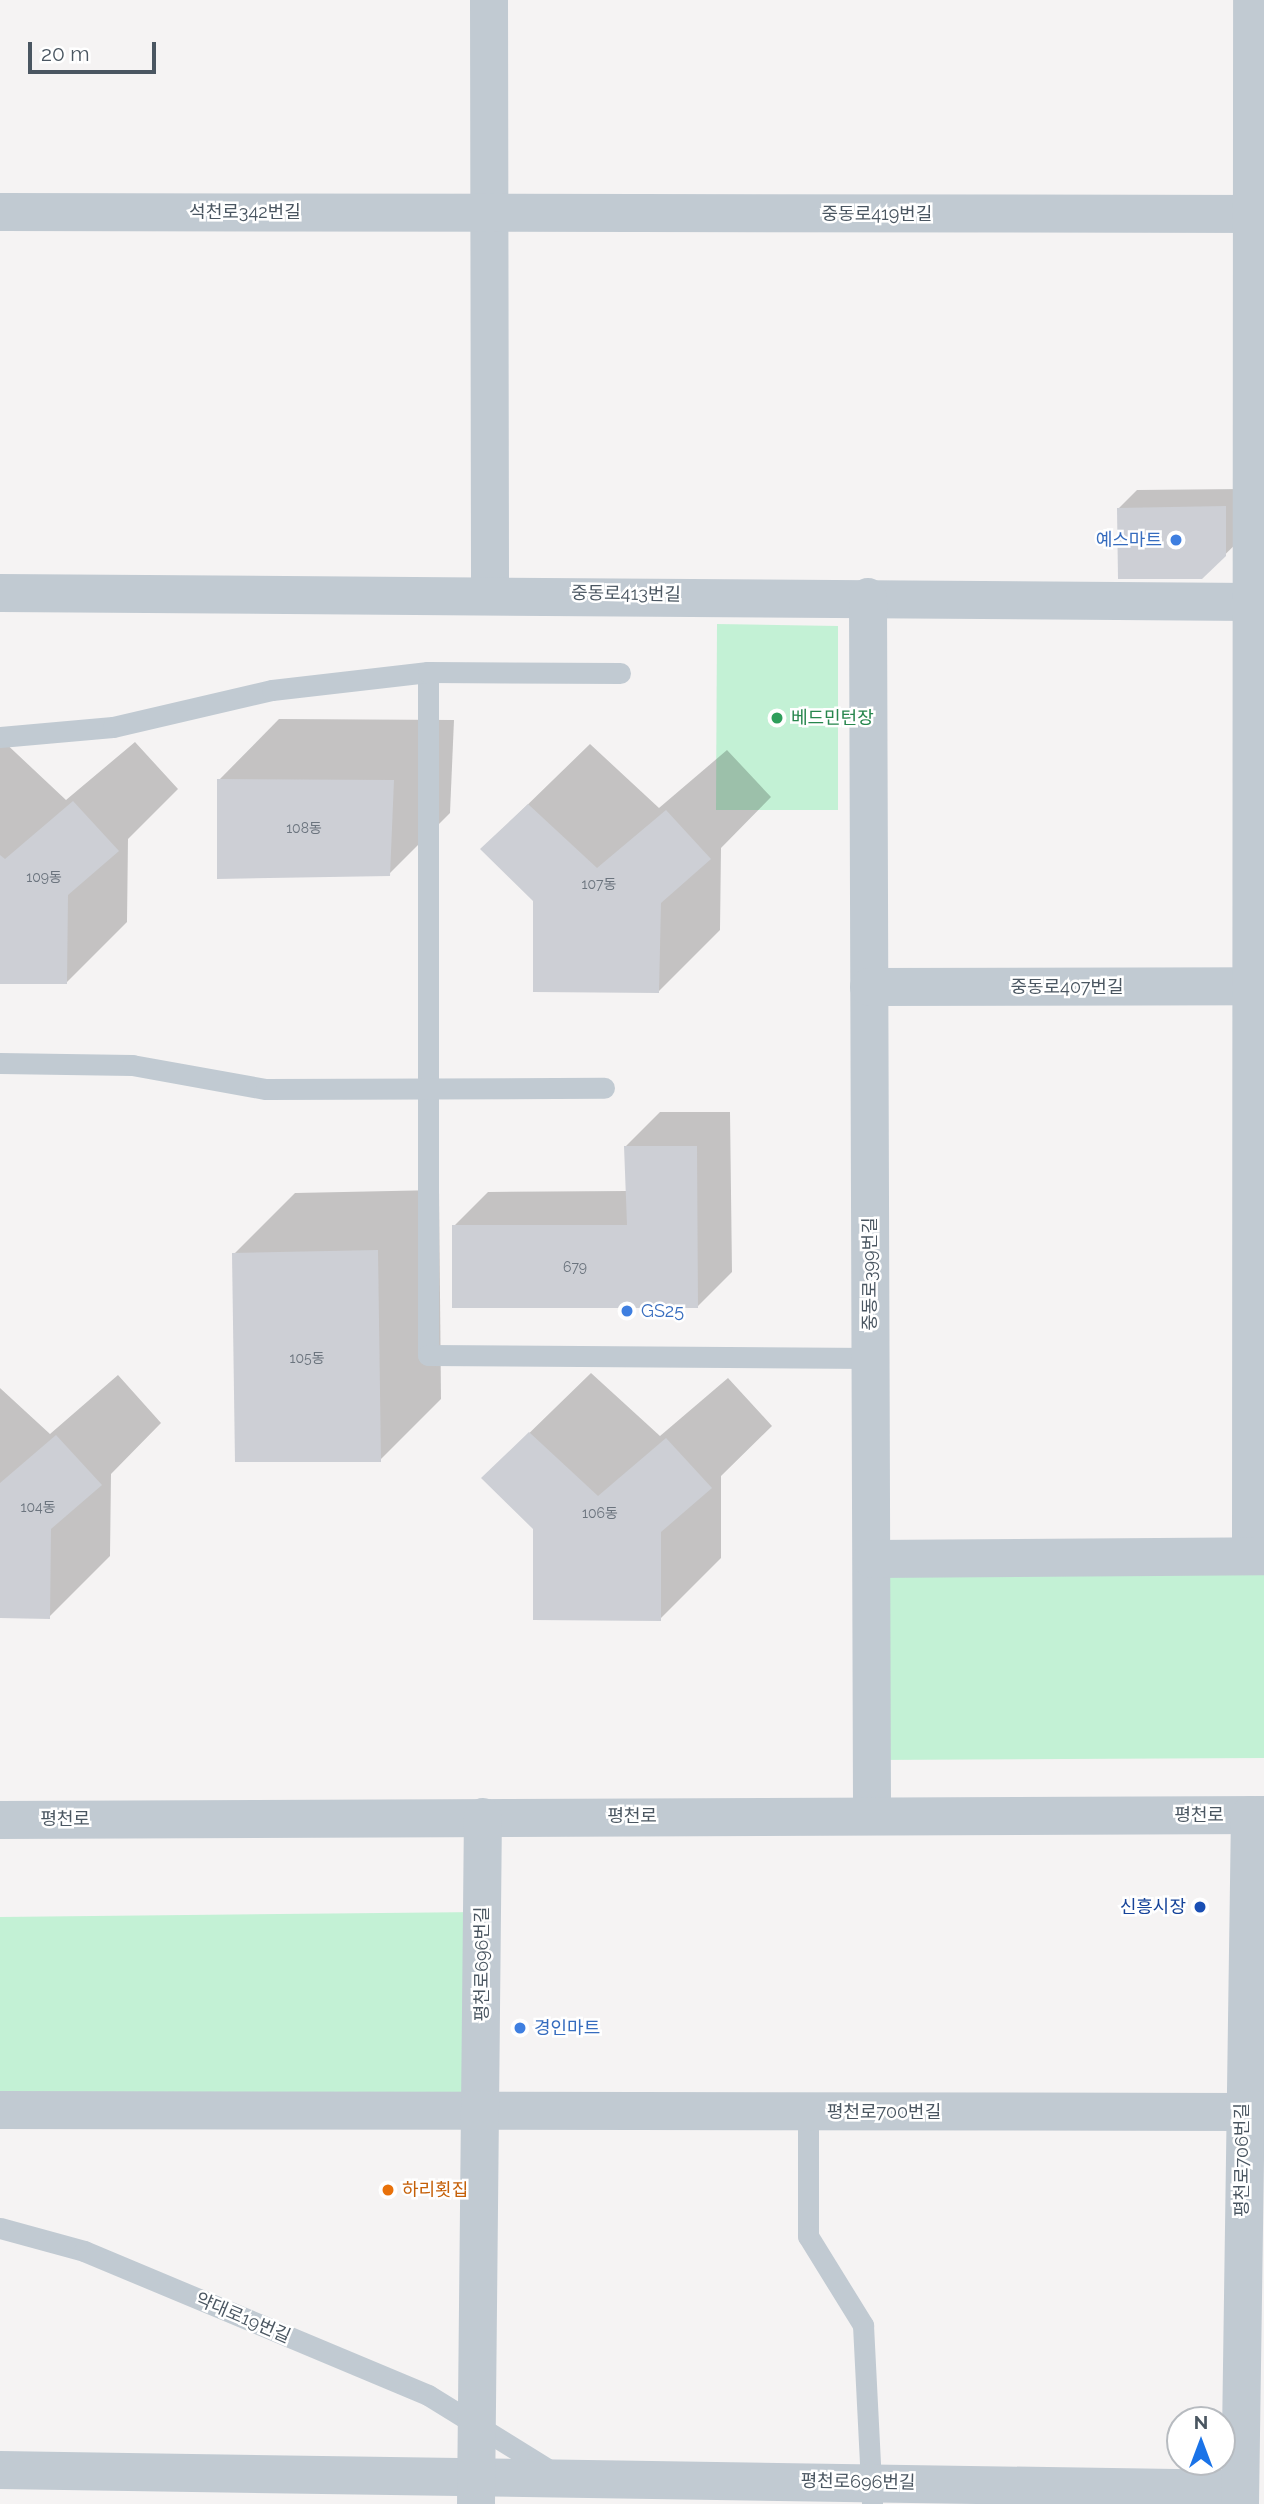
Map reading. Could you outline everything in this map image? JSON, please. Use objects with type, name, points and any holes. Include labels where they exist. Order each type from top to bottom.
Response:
[{"type":"street","points":[[489,0],[490,592]]},
{"type":"street","points":[[872,1559],[1257,1556],[1258,986],[1252,602],[1258,214],[1252,0]]},
{"type":"street","name":"석천로342번길","points":[[0,212],[490,213]]},
{"type":"street","name":"중동로419번길","points":[[490,213],[1258,214]]},
{"type":"street","name":"중동로413번길","points":[[0,593],[490,592],[1252,602]]},
{"type":"street","name":"중동로399번길","points":[[868,597],[872,1816]]},
{"type":"street","name":"중동로407번길","points":[[869,987],[1258,986]]},
{"type":"street","name":"평천로","points":[[0,1820],[1257,1815]]},
{"type":"street","name":"평천로706번길","points":[[1240,2496],[1242,2112],[1257,1815]]},
{"type":"street","name":"평천로696번길","points":[[483,1816],[476,2490],[562,2477],[869,2493],[1240,2496]]},
{"type":"street","points":[[0,2110],[808,2111]]},
{"type":"street","name":"평천로700번길","points":[[808,2111],[1242,2112]]},
{"type":"street","points":[[0,2470],[476,2490]]},
{"type":"lane","points":[[0,737],[113,727],[272,690],[429,672],[620,673]]},
{"type":"lane","points":[[429,672],[429,1355],[870,1358]]},
{"type":"lane","points":[[0,1063],[132,1065],[266,1089],[604,1088]]},
{"type":"lane","name":"평천로700번길","points":[[808,2111],[808,2236],[863,2325],[869,2493]]},
{"type":"lane","name":"약대로19번길","points":[[0,2228],[135,2273],[429,2395],[562,2477]]},
{"type":"green space","name":"베드민턴장","points":[[717,624],[838,626],[838,810],[716,810]]},
{"type":"green space","points":[[1264,1555],[1264,1758],[872,1760],[872,1559]]},
{"type":"green space","points":[[482,1912],[481,2111],[0,2110],[0,1917]]},
{"type":"building","points":[[1226,506],[1226,556],[1202,579],[1118,579],[1117,508]]},
{"type":"building","points":[[217,779],[394,780],[390,876],[217,879]]},
{"type":"building","points":[[73,801],[119,851],[68,895],[67,984],[0,984],[0,855],[5,859]]},
{"type":"building","points":[[528,804],[597,868],[666,810],[711,859],[661,903],[659,993],[533,992],[533,901],[480,849]]},
{"type":"building","points":[[624,1146],[697,1146],[698,1308],[452,1308],[452,1225],[627,1225]]},
{"type":"building","points":[[378,1250],[381,1462],[235,1462],[232,1253]]},
{"type":"building","points":[[529,1432],[598,1496],[666,1438],[712,1488],[661,1532],[661,1621],[533,1620],[533,1529],[481,1478]]},
{"type":"building","points":[[56,1435],[102,1485],[51,1529],[50,1619],[0,1618],[0,1483]]},
{"type":"place","name":"예스마트","points":[[1176,540]]},
{"type":"place","name":"베드민턴장","points":[[777,718]]},
{"type":"place","name":"GS25","points":[[627,1311]]},
{"type":"place","name":"신흥시장","points":[[1200,1907]]},
{"type":"place","name":"경인마트","points":[[520,2028]]},
{"type":"place","name":"하리횟집","points":[[388,2190]]}]
